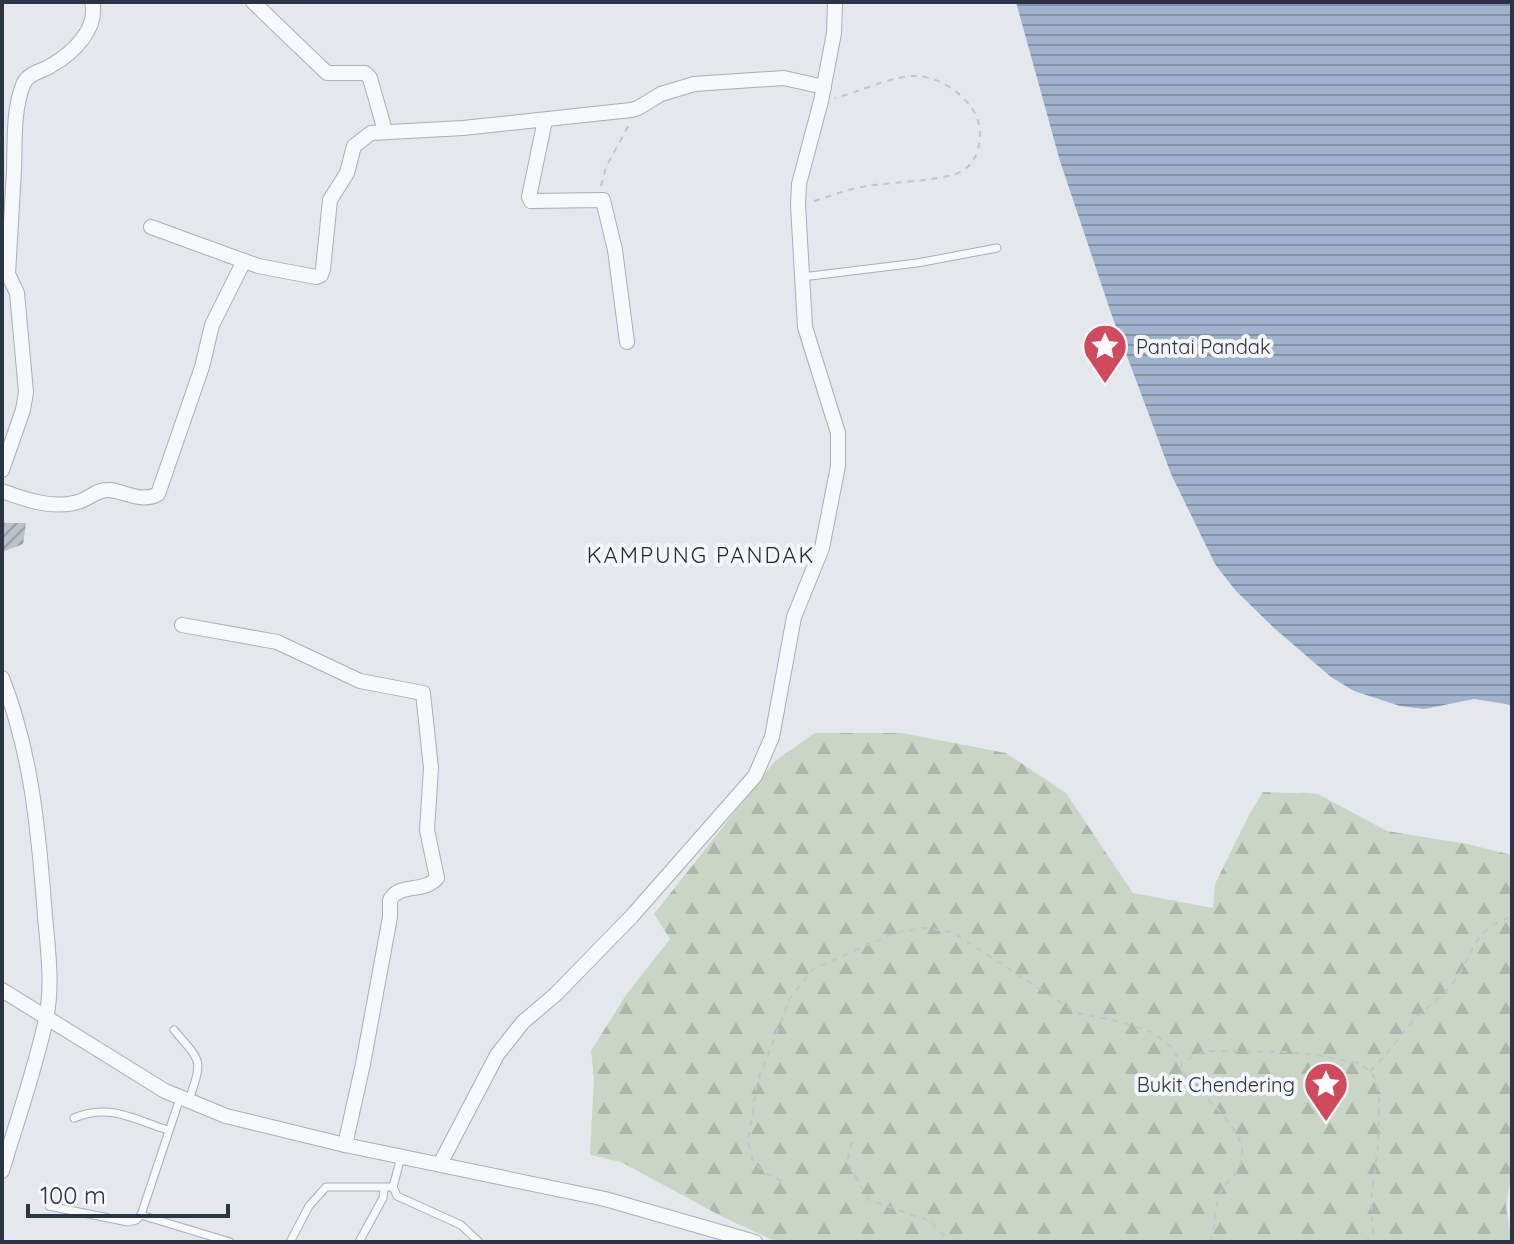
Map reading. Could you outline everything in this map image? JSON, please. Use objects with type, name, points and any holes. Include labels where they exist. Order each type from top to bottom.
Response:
[{"type":"street","points":[[2,470],[23,410],[26,392],[17,293],[5,274],[16,120],[27,77],[51,66],[84,38],[94,15],[92,2]]},
{"type":"street","points":[[253,2],[327,73],[365,73],[370,78],[385,131]]},
{"type":"street","points":[[440,1164],[497,1055],[523,1022],[556,994],[632,916],[755,776],[766,754],[794,617],[822,548],[838,466],[838,433],[805,327],[798,205],[799,184],[834,33],[835,2]]},
{"type":"street","points":[[151,227],[244,261],[308,277],[321,275],[330,200],[347,173],[354,146],[371,133],[545,120],[638,108],[661,94],[694,84],[784,78],[822,94]]},
{"type":"street","points":[[545,120],[529,197],[531,201],[603,200],[617,262],[627,342]]},
{"type":"street","points":[[2,491],[34,502],[68,504],[109,490],[144,498],[158,494],[202,367],[212,325],[244,261]]},
{"type":"street","points":[[182,625],[277,642],[360,681],[423,693],[431,768],[427,830],[437,878],[427,886],[400,890],[390,900],[390,917],[374,1005],[345,1145]]},
{"type":"street","points":[[2,678],[17,717],[31,785],[40,845],[50,975],[47,1017],[2,1171]]},
{"type":"street","points":[[2,990],[165,1091],[226,1116],[345,1145],[605,1199],[750,1241]]},
{"type":"lane","points":[[802,277],[917,263],[997,248]]},
{"type":"lane","points":[[49,1206],[128,1222],[141,1215],[168,1130],[199,1068],[199,1059],[174,1030]]},
{"type":"lane","points":[[74,1118],[91,1111],[105,1110],[168,1130]]},
{"type":"lane","points":[[359,1242],[389,1188],[401,1157]]},
{"type":"lane","points":[[290,1242],[309,1206],[326,1187],[389,1188],[397,1196],[461,1225],[479,1242]]},
{"type":"lane","points":[[141,1215],[230,1242]]},
{"type":"path","points":[[798,205],[864,186],[959,173],[976,159],[980,138],[975,111],[956,91],[932,79],[916,76],[822,94]]},
{"type":"path","points":[[603,200],[600,183],[606,167],[638,108]]},
{"type":"path","points":[[1370,1071],[1382,1061],[1410,1024],[1455,981],[1473,944],[1490,926],[1512,916]]},
{"type":"path","points":[[782,1181],[765,1173],[753,1162],[748,1141],[757,1083],[790,998],[813,969],[897,932],[924,928],[952,932],[1077,1013],[1152,1032],[1170,1046],[1182,1062],[1181,1071],[1219,1110],[1235,1132],[1242,1150],[1240,1166],[1219,1194],[1216,1227],[1210,1242]]},
{"type":"path","points":[[1182,1062],[1205,1051],[1287,1052],[1358,1063],[1370,1071],[1376,1080],[1379,1100],[1371,1200],[1373,1233],[1366,1242]]},
{"type":"path","points":[[852,1142],[847,1162],[869,1200],[930,1221],[950,1242]]},
{"type":"green space","points":[[815,733],[902,733],[1006,753],[1066,793],[1133,893],[1213,908],[1215,884],[1263,792],[1318,794],[1387,831],[1512,855],[1512,1170],[1506,1206],[1512,1242],[777,1242],[621,1162],[590,1155],[594,1078],[591,1051],[626,995],[670,939],[654,914],[775,761]]},
{"type":"water","points":[[1016,2],[1512,2],[1512,705],[1474,699],[1424,709],[1400,706],[1354,691],[1331,677],[1274,628],[1236,591],[1215,564],[1171,474],[1111,313],[1060,161]]},
{"type":"building","points":[[2,523],[26,523],[23,544],[2,552]]},
{"type":"place","name":"Pantai Pandak","points":[[1105,385]]},
{"type":"place","name":"Bukit Chendering","points":[[1326,1123]]},
{"type":"district","name":"KAMPUNG PANDAK","points":[[701,555]]}]
